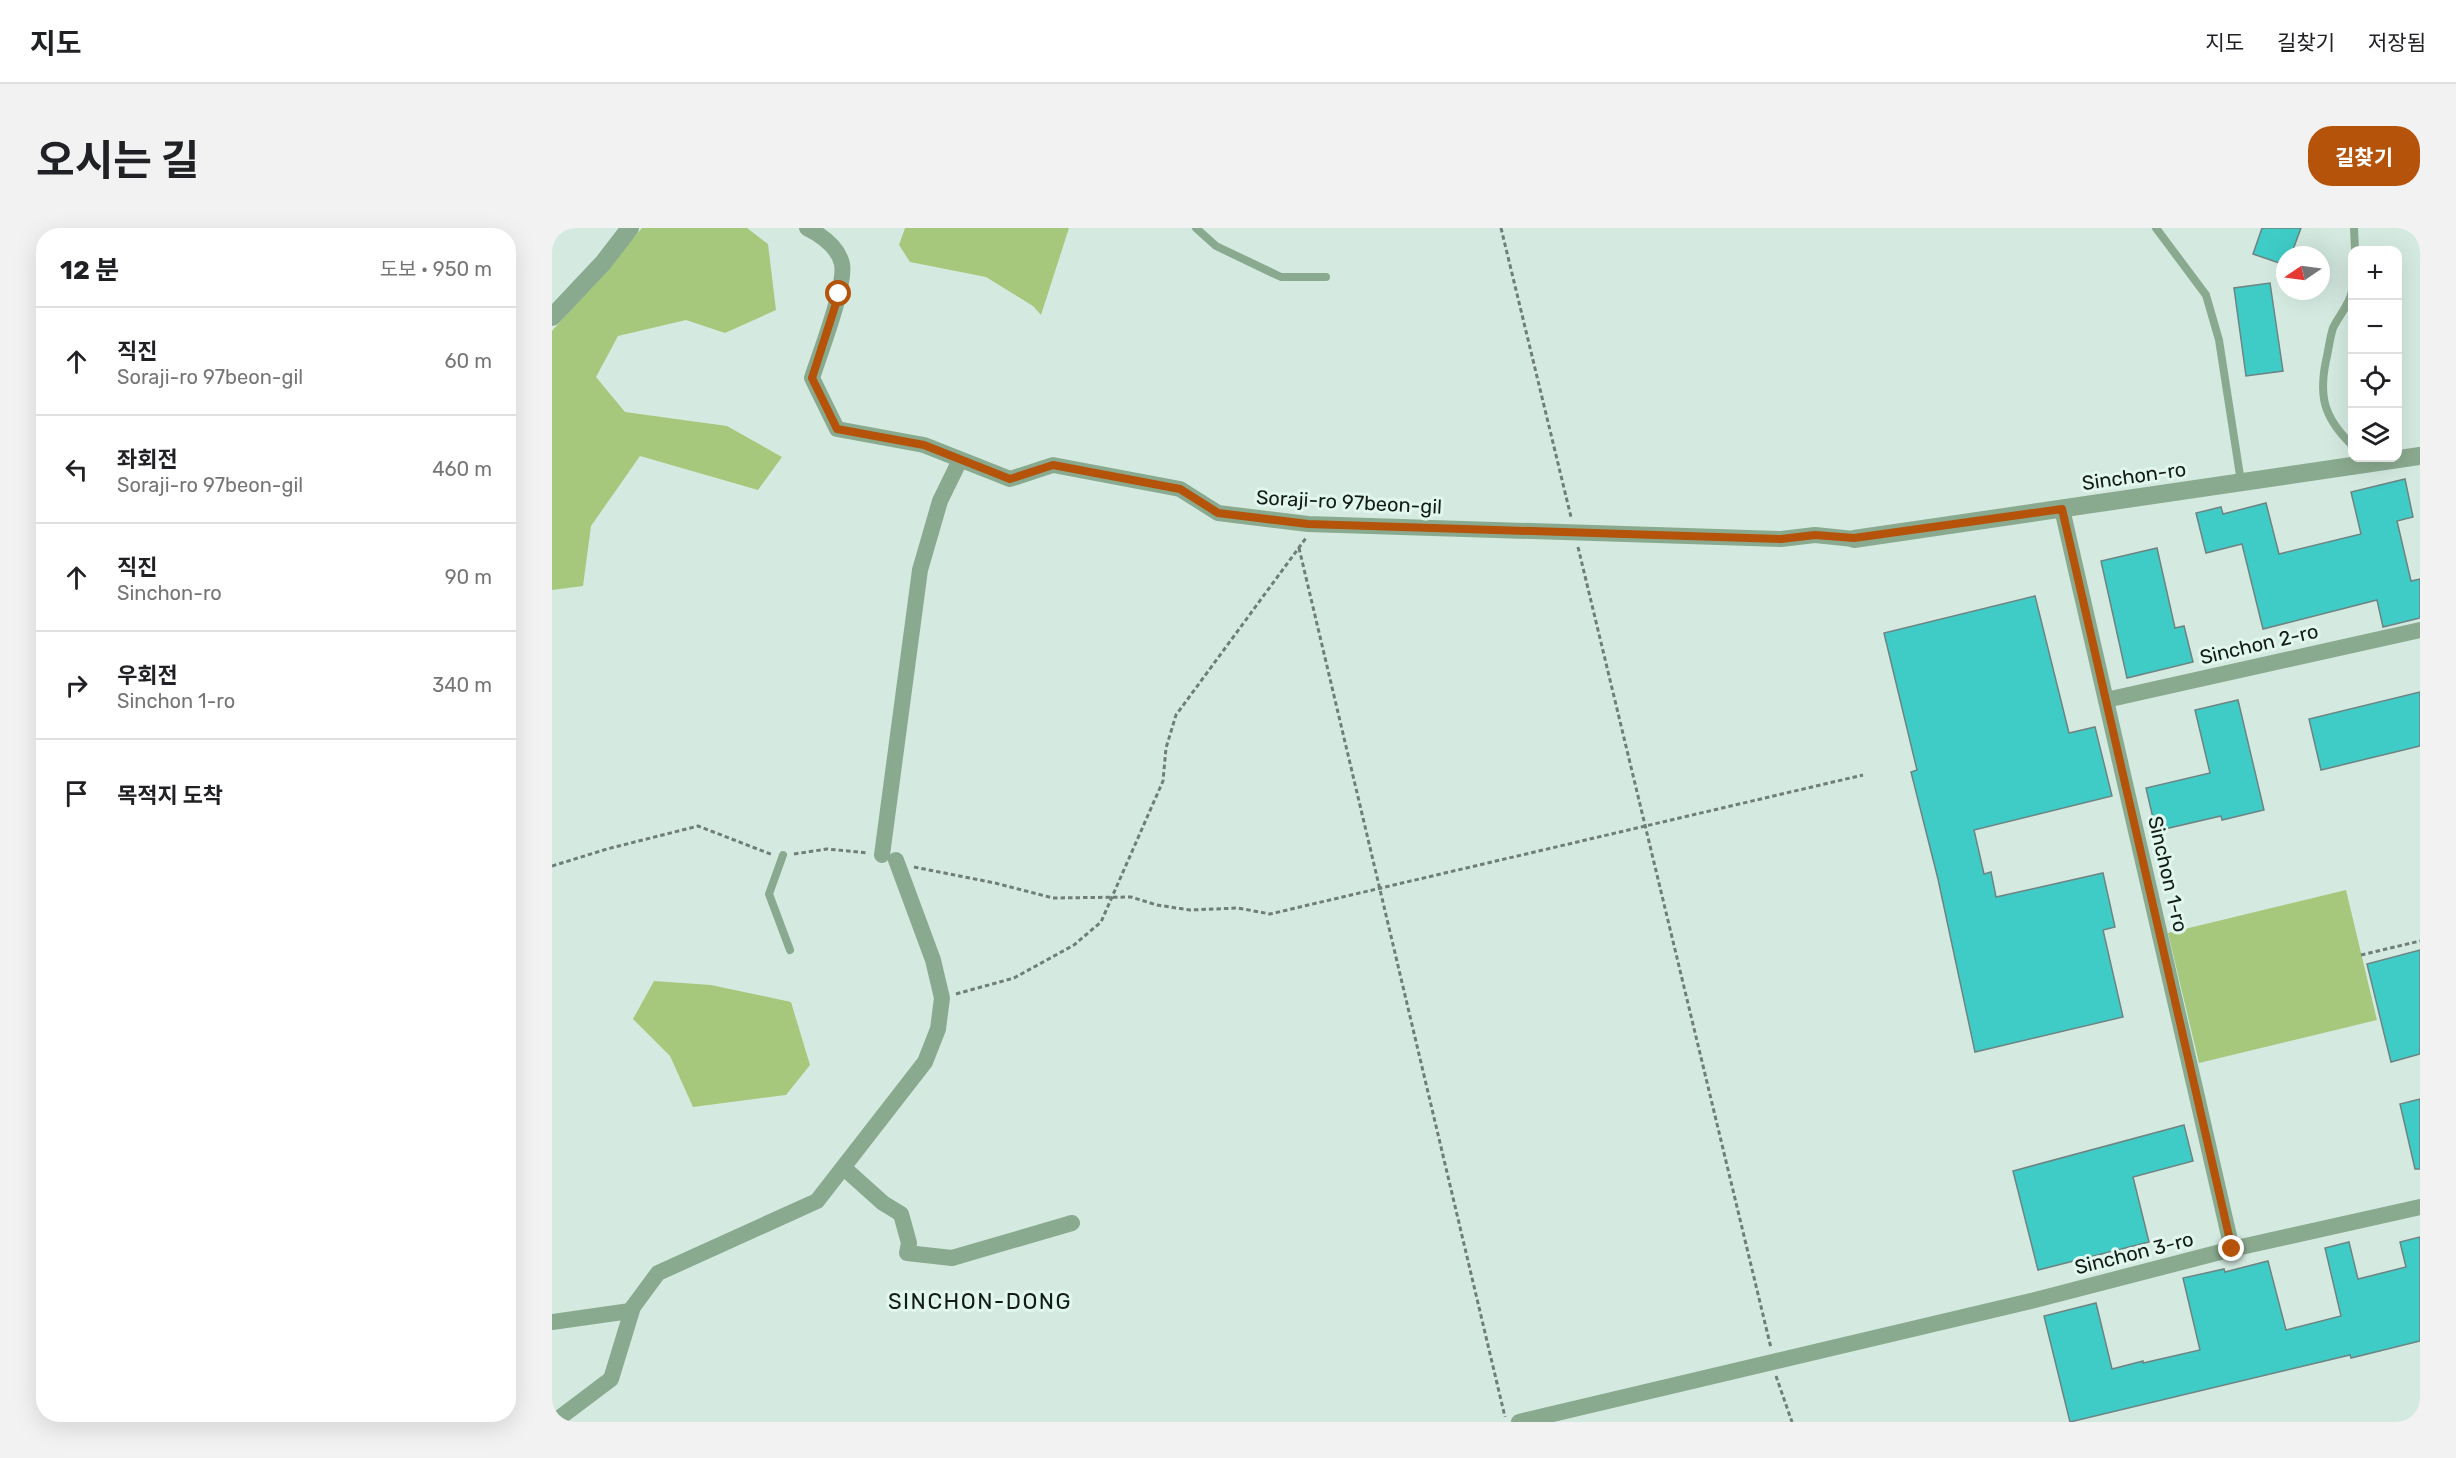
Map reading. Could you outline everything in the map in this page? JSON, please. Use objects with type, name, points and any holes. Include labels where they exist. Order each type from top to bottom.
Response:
[{"type":"street","points":[[552,317],[603,263],[630,228]]},
{"type":"street","name":"Soraji-ro 97beon-gil","points":[[807,228],[826,238],[842,263],[839,294],[812,378],[837,429],[924,445],[1010,479],[1053,465],[1180,489],[1218,513],[1316,524],[1781,539],[1815,535],[1854,538]]},
{"type":"street","name":"Sinchon-ro","points":[[2402,457],[2420,456]]},
{"type":"street","points":[[552,1322],[630,1311],[658,1273],[817,1200],[925,1062],[938,1029],[942,998],[933,960],[889,858],[920,570],[940,501],[960,460]]},
{"type":"street","name":"Sinchon-ro","points":[[1854,538],[2241,482],[2357,462]]},
{"type":"street","name":"Sinchon 1-ro","points":[[2062,509],[2232,1249]]},
{"type":"street","name":"Sinchon 2-ro","points":[[2106,700],[2420,630]]},
{"type":"street","points":[[844,1168],[883,1203],[902,1214],[909,1243],[907,1253],[952,1258],[1072,1223]]},
{"type":"street","name":"Sinchon 3-ro","points":[[1519,1422],[2035,1300],[2232,1249],[2420,1207]]},
{"type":"street","points":[[554,1422],[611,1379],[633,1307]]},
{"type":"lane","points":[[1196,228],[1216,246],[1281,277],[1326,277]]},
{"type":"lane","points":[[2156,228],[2206,294],[2219,340],[2241,482]]},
{"type":"lane","points":[[2354,228],[2355,246]]},
{"type":"lane","points":[[2348,441],[2338,431],[2323,404],[2323,371],[2332,330],[2350,300]]},
{"type":"lane","points":[[783,855],[770,894],[789,950]]},
{"type":"path","points":[[1502,228],[1775,1373],[1792,1422]]},
{"type":"path","points":[[942,998],[1014,978],[1074,945],[1101,922],[1114,898],[1162,781],[1166,748],[1176,715],[1316,524]]},
{"type":"path","points":[[1299,548],[1506,1422]]},
{"type":"path","points":[[552,866],[698,826],[739,844],[777,856],[827,849],[889,858],[915,867],[995,883],[1053,898],[1131,897],[1157,905],[1190,910],[1238,908],[1269,914],[1863,776]]},
{"type":"path","points":[[2361,954],[2420,941]]},
{"type":"green space","points":[[642,228],[747,228],[768,244],[776,310],[725,333],[686,320],[618,336],[596,377],[625,412],[727,426],[782,457],[758,490],[640,456],[591,526],[583,586],[552,590],[552,331]]},
{"type":"green space","points":[[905,228],[1069,228],[1041,315],[1033,306],[986,277],[910,262],[899,245]]},
{"type":"green space","points":[[2346,890],[2377,1020],[2199,1063],[2168,933]]},
{"type":"green space","points":[[654,981],[711,985],[791,1002],[810,1065],[786,1095],[693,1107],[670,1056],[633,1019]]},
{"type":"building","points":[[2262,228],[2301,228],[2294,246],[2276,246],[2276,262],[2253,254]]},
{"type":"building","points":[[2270,283],[2283,371],[2246,376],[2234,288]]},
{"type":"building","points":[[2405,479],[2413,517],[2397,521],[2411,581],[2420,579],[2420,618],[2383,627],[2377,600],[2263,629],[2242,544],[2206,553],[2196,513],[2221,507],[2223,514],[2266,503],[2279,554],[2361,534],[2351,492]]},
{"type":"building","points":[[2157,548],[2175,628],[2184,626],[2193,662],[2127,678],[2101,561]]},
{"type":"building","points":[[2035,596],[2069,733],[2095,727],[2112,796],[1974,830],[1984,874],[1991,872],[1996,897],[2103,873],[2115,927],[2103,930],[2123,1017],[1975,1052],[1938,879],[1911,772],[1917,770],[1884,633]]},
{"type":"building","points":[[2420,692],[2420,746],[2321,770],[2309,719]]},
{"type":"building","points":[[2238,700],[2264,810],[2222,820],[2221,816],[2156,831],[2146,788],[2210,773],[2195,710]]},
{"type":"building","points":[[2420,950],[2420,1054],[2391,1062],[2367,964]]},
{"type":"building","points":[[2420,1099],[2420,1169],[2415,1169],[2400,1104]]},
{"type":"building","points":[[2184,1125],[2193,1161],[2133,1177],[2149,1242],[2038,1270],[2013,1171]]},
{"type":"building","points":[[2420,1237],[2420,1341],[2351,1358],[2350,1355],[2070,1422],[2044,1316],[2096,1303],[2112,1369],[2143,1361],[2143,1363],[2200,1350],[2183,1278],[2224,1269],[2225,1272],[2268,1261],[2286,1330],[2341,1316],[2325,1248],[2349,1242],[2358,1279],[2406,1267],[2400,1242]]},
{"type":"district","name":"SINCHON-DONG","points":[[980,1301]]},
{"type":"route","points":[[839,294],[812,378],[837,429],[924,445],[1010,479],[1053,465],[1180,489],[1218,513],[1308,524],[1781,539],[1815,535],[1854,538],[1903,533],[2062,509],[2232,1249]]}]
